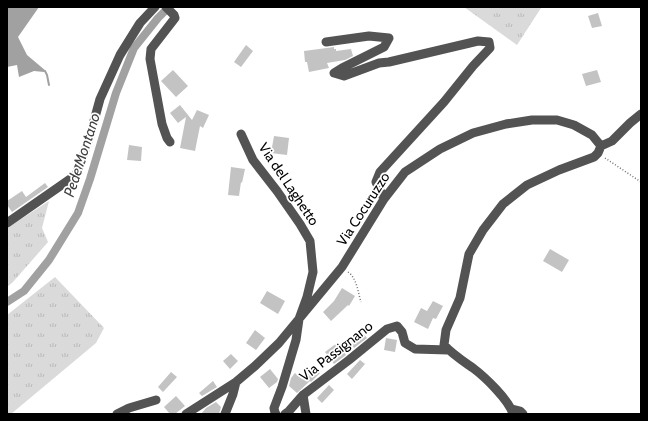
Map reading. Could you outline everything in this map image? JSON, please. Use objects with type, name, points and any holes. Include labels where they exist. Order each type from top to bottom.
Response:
[{"type":"street","points":[[7,223],[76,175],[89,139],[100,99],[120,55],[140,23],[155,7]]},
{"type":"street","points":[[166,7],[175,18],[151,49],[150,58],[162,124],[170,142]]},
{"type":"street","points":[[326,42],[369,36],[390,38],[384,47],[334,73],[344,76],[379,63],[478,41],[489,42],[490,48],[473,66],[444,102],[380,172],[376,182],[384,199]]},
{"type":"street","points":[[523,414],[520,411],[512,411],[500,393],[475,370],[448,350],[444,344],[446,330],[460,298],[469,254],[483,230],[503,204],[527,185],[559,170],[594,157],[630,122],[641,114]]},
{"type":"street","name":"Via Cocuruzzo","points":[[186,414],[236,382],[279,343],[342,267],[384,199],[405,172],[440,149],[473,133],[506,124],[532,120],[557,120],[592,135],[600,150]]},
{"type":"street","name":"Via del Laghetto","points":[[241,134],[253,160],[277,191],[310,241],[313,272],[307,297],[299,319]]},
{"type":"street","name":"Via Passignano","points":[[276,414],[274,408],[296,340],[299,319]]},
{"type":"street","name":"Via Passignano","points":[[285,414],[303,395],[349,360],[387,328],[396,326],[402,332],[405,343],[415,348],[448,350]]},
{"type":"street","points":[[225,414],[236,382]]},
{"type":"street","points":[[303,395],[306,414]]},
{"type":"street","points":[[117,414],[129,408],[156,400]]},
{"type":"path","points":[[600,150],[641,182]]},
{"type":"path","points":[[342,267],[352,274],[361,302]]},
{"type":"green space","points":[[464,7],[540,7],[541,8],[517,45]]},
{"type":"green space","points":[[49,201],[42,228],[48,242],[7,287],[7,228]]},
{"type":"green space","points":[[55,277],[104,328],[96,343],[11,414],[7,414],[7,315]]},
{"type":"shaded area","points":[[7,7],[39,7],[18,37],[27,55],[46,71],[34,71],[19,77],[17,65],[7,67]]},
{"type":"building","points":[[598,13],[602,26],[592,28],[588,16]]},
{"type":"building","points":[[246,45],[253,51],[241,67],[234,62]]},
{"type":"building","points":[[334,47],[336,51],[351,49],[353,56],[345,60],[327,63],[329,68],[309,72],[307,62],[305,62],[304,51]]},
{"type":"building","points":[[173,70],[188,86],[176,97],[161,81]]},
{"type":"building","points":[[597,70],[601,82],[586,86],[582,74]]},
{"type":"building","points":[[180,105],[192,120],[197,110],[209,115],[203,128],[200,126],[195,151],[180,148],[186,117],[178,123],[170,113]]},
{"type":"building","points":[[274,136],[289,138],[287,155],[271,153]]},
{"type":"building","points":[[129,145],[142,147],[141,161],[127,160]]},
{"type":"building","points":[[231,167],[245,169],[239,196],[228,195]]},
{"type":"building","points":[[45,183],[48,187],[12,212],[7,205],[7,201],[22,191],[26,197]]},
{"type":"building","points":[[550,249],[569,260],[562,272],[543,261]]},
{"type":"building","points":[[342,288],[355,296],[349,306],[348,305],[331,321],[323,312],[334,301]]},
{"type":"building","points":[[267,291],[285,301],[278,314],[260,303]]},
{"type":"building","points":[[433,301],[443,306],[436,319],[433,318],[428,329],[414,322],[421,308],[427,311]]},
{"type":"building","points":[[255,330],[265,338],[256,350],[246,343]]},
{"type":"building","points":[[361,331],[367,338],[354,348],[349,342]]},
{"type":"building","points":[[386,338],[397,340],[395,352],[384,350]]},
{"type":"building","points":[[337,343],[346,355],[334,364],[325,352]]},
{"type":"building","points":[[231,354],[238,361],[230,369],[223,361]]},
{"type":"building","points":[[360,360],[365,364],[352,379],[347,374]]},
{"type":"building","points":[[311,366],[320,373],[297,393],[289,386],[291,378],[295,373],[302,379]]},
{"type":"building","points":[[270,369],[278,379],[277,382],[269,388],[260,377]]},
{"type":"building","points":[[171,372],[177,377],[163,392],[158,387]]},
{"type":"building","points":[[213,381],[217,387],[202,396],[199,393]]},
{"type":"building","points":[[329,385],[334,390],[322,403],[317,398]]},
{"type":"building","points":[[176,396],[185,406],[175,414],[170,414],[164,407]]},
{"type":"building","points":[[216,402],[221,407],[219,414],[201,414],[206,408]]},
{"type":"waterway","name":"Pede Montano","points":[[7,302],[24,291],[49,260],[78,213],[116,93],[134,48],[158,18],[169,7]]},
{"type":"waterway","points":[[45,71],[49,85]]}]
